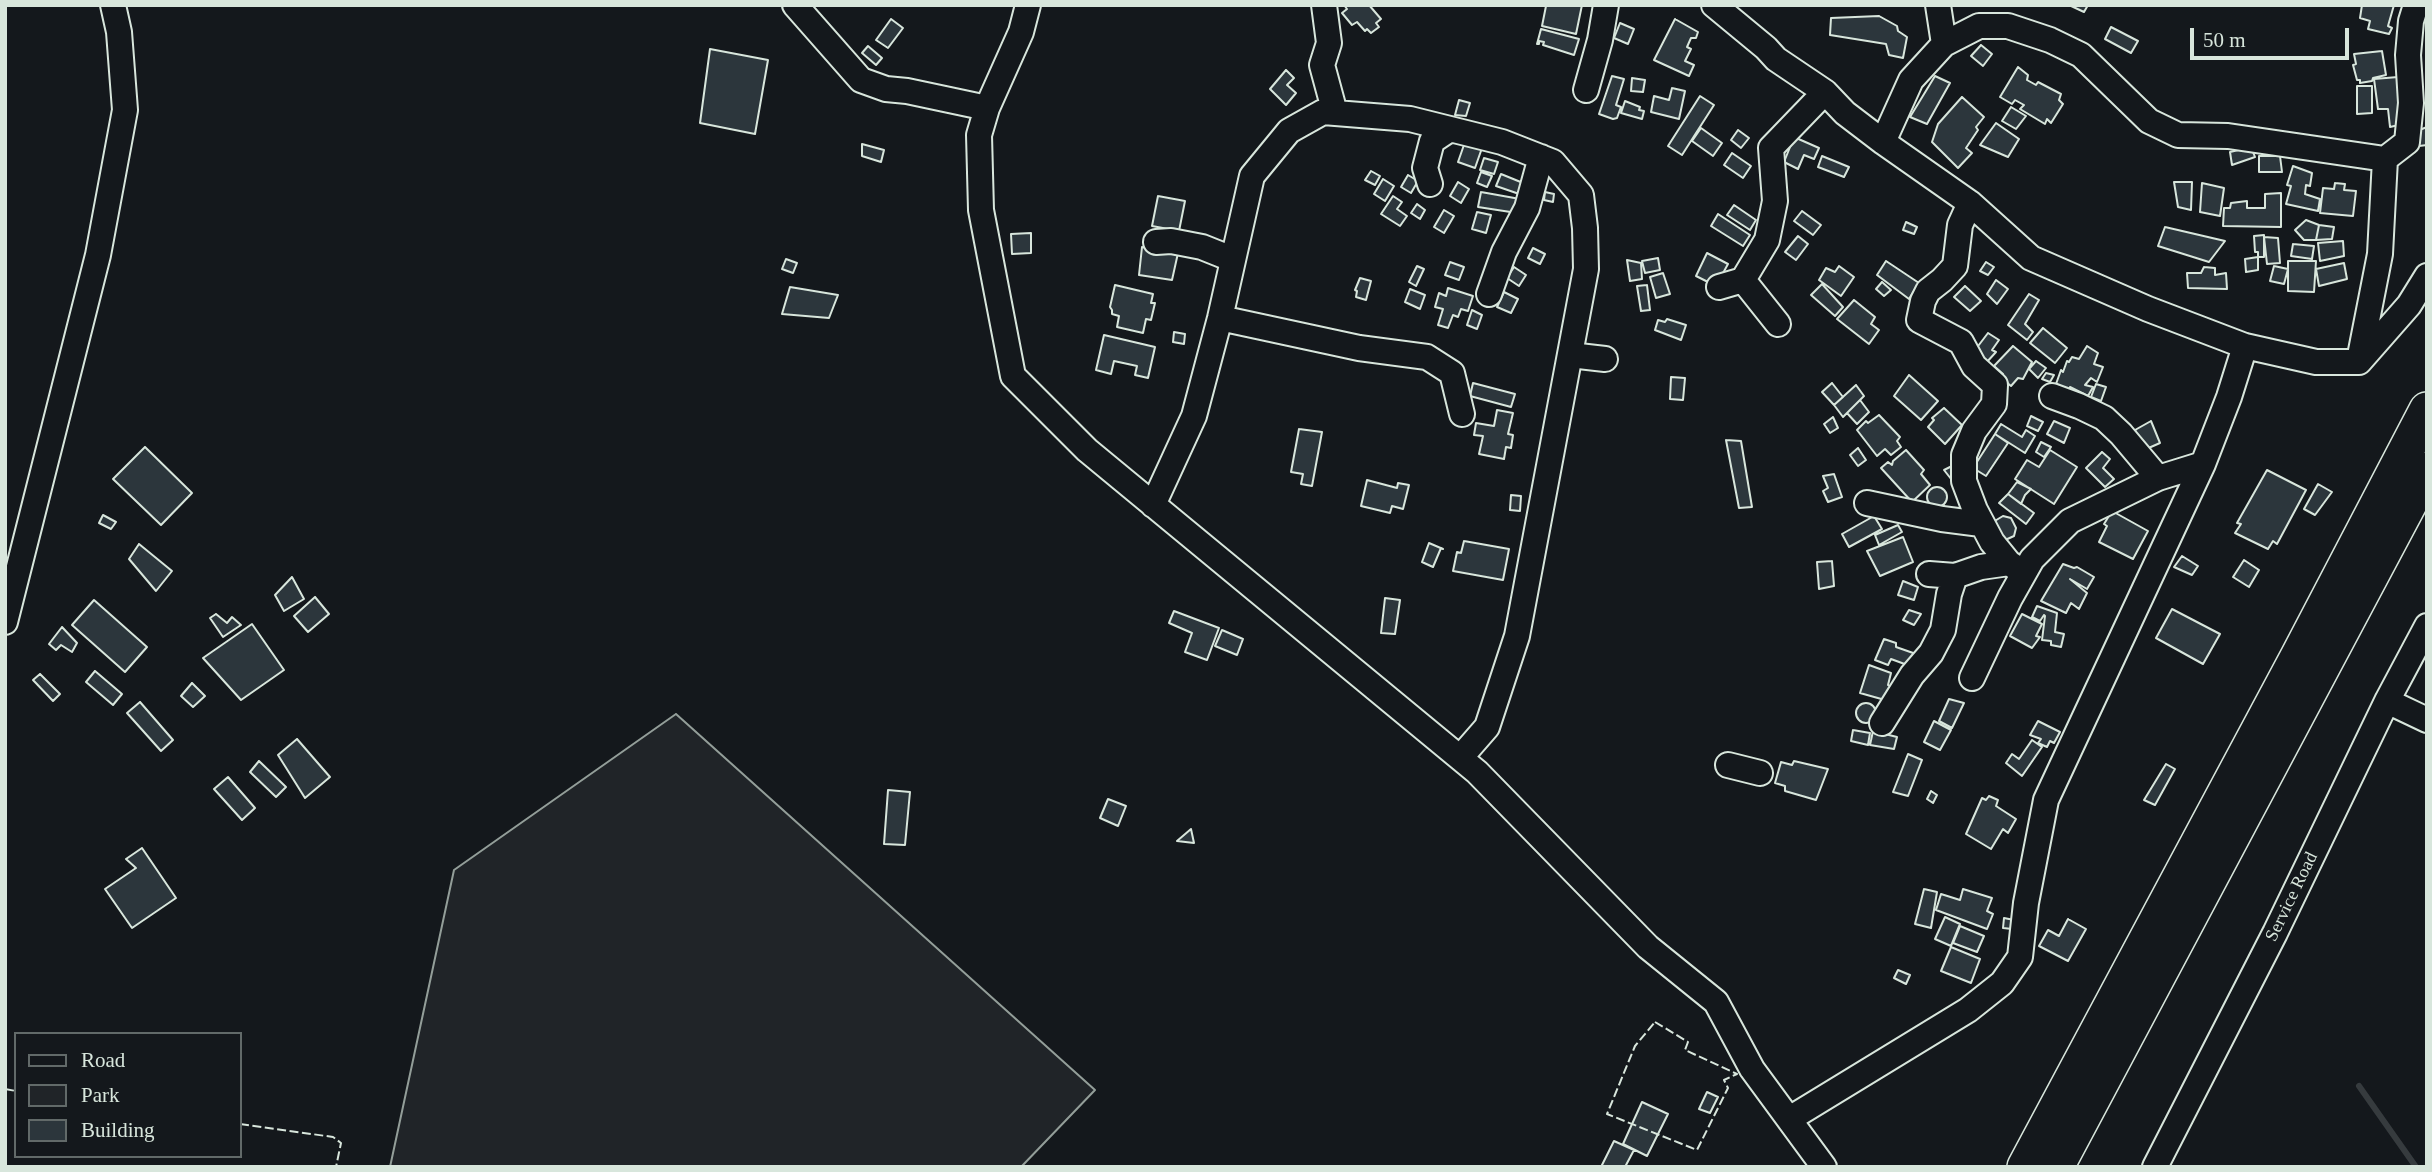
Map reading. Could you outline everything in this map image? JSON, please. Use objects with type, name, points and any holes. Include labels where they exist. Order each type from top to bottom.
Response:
[{"type":"highway","points":[[2025,1167],[2300,655],[2427,410]]},
{"type":"highway","points":[[2056,1167],[2427,470]]},
{"type":"street","points":[[5,622],[98,255],[125,110],[119,32],[113,5]]},
{"type":"street","points":[[794,5],[861,80],[886,89],[987,108]]},
{"type":"street","points":[[1028,5],[1021,32],[987,108],[979,135],[981,210],[1013,376],[1087,450],[1460,758],[1648,947],[1716,1002],[1752,1069],[1791,1118],[1824,1167]]},
{"type":"street","points":[[1324,5],[1329,43],[1322,65],[1335,113]]},
{"type":"street","points":[[1714,5],[1776,59],[1825,92],[1845,113],[1970,203],[2031,258],[2148,309],[2245,346],[2316,362],[2359,362],[2409,305],[2427,276]]},
{"type":"street","points":[[1938,5],[1944,44]]},
{"type":"street","points":[[1883,142],[1911,80],[1944,44],[1979,26],[2008,26],[2050,40],[2081,55],[2149,121],[2178,135],[2228,136],[2385,159],[2407,142],[2411,103],[2408,55],[2411,21],[2416,5]]},
{"type":"street","points":[[1586,90],[1610,11]]},
{"type":"street","points":[[1719,288],[1743,280],[1768,240],[1775,201],[1772,148],[1825,92]]},
{"type":"street","points":[[1153,505],[1194,416],[1220,318],[1252,176],[1289,131],[1323,112],[1410,119],[1502,142],[1526,157],[1553,162],[1581,195],[1586,269],[1517,636],[1487,727],[1460,758]]},
{"type":"street","points":[[1430,184],[1425,168],[1433,141],[1450,129]]},
{"type":"street","points":[[1489,294],[1504,252],[1527,208],[1526,157]]},
{"type":"street","points":[[2359,362],[2380,254],[2385,159]]},
{"type":"street","points":[[1970,203],[1960,225],[1955,265],[1928,291],[1919,320],[1961,342],[1974,366],[1995,385],[1994,404],[1974,431],[1964,455],[1964,481],[1981,524],[1992,542],[2017,568]]},
{"type":"street","points":[[1156,242],[1171,240],[1202,247],[1232,259]]},
{"type":"street","points":[[1743,280],[1778,324]]},
{"type":"street","points":[[1220,318],[1359,348],[1427,357],[1452,373],[1462,415]]},
{"type":"street","points":[[1791,1118],[1968,1010],[2003,983],[2020,957],[2026,903],[2046,800],[2203,464],[2245,346]]},
{"type":"street","points":[[1570,355],[1605,359]]},
{"type":"street","points":[[2052,396],[2079,405],[2104,418],[2158,478]]},
{"type":"street","points":[[1928,574],[1955,576],[1981,566],[2017,568],[2032,559],[2070,521],[2158,478],[2203,464]]},
{"type":"street","points":[[1867,502],[1942,519],[1981,524]]},
{"type":"street","points":[[1972,678],[2017,568]]},
{"type":"street","points":[[1882,723],[1943,630],[1955,576]]},
{"type":"street","name":"Service Road","points":[[2155,1167],[2275,933],[2387,701],[2427,626]]},
{"type":"street","points":[[2387,701],[2427,720]]},
{"type":"street","points":[[1728,765],[1760,773]]},
{"type":"green space","points":[[676,714],[1095,1090],[1021,1167],[390,1167],[454,870]]},
{"type":"building","points":[[1344,5],[1369,5],[1381,19],[1376,23],[1379,27],[1371,33],[1367,29],[1365,31],[1357,22],[1352,25],[1342,13],[1347,9]]},
{"type":"building","points":[[1543,5],[1582,5],[1576,34],[1542,26],[1546,6]]},
{"type":"building","points":[[2069,5],[2088,5],[2084,12]]},
{"type":"building","points":[[2362,5],[2394,5],[2388,26],[2392,28],[2389,34],[2368,29],[2370,21],[2360,18]]},
{"type":"building","points":[[1879,16],[1897,26],[1898,31],[1907,37],[1903,58],[1889,55],[1886,44],[1830,35],[1831,18]]},
{"type":"building","points":[[891,19],[903,28],[888,48],[876,40]]},
{"type":"building","points":[[1675,19],[1698,32],[1687,47],[1691,49],[1685,61],[1694,65],[1689,76],[1654,60]]},
{"type":"building","points":[[1620,23],[1634,29],[1628,44],[1614,38]]},
{"type":"building","points":[[2111,27],[2138,41],[2131,53],[2105,39]]},
{"type":"building","points":[[1541,29],[1579,39],[1574,55],[1543,45],[1544,42],[1539,41],[1537,44]]},
{"type":"building","points":[[1981,45],[1992,54],[1983,66],[1971,56]]},
{"type":"building","points":[[868,46],[882,58],[876,65],[862,53]]},
{"type":"building","points":[[710,49],[768,60],[755,134],[700,123]]},
{"type":"building","points":[[2382,51],[2386,75],[2360,83],[2353,65],[2356,64],[2354,54]]},
{"type":"building","points":[[2018,67],[2028,75],[2027,80],[2036,85],[2038,82],[2061,94],[2059,100],[2063,104],[2051,123],[2047,119],[2045,124],[2020,109],[2024,105],[2015,100],[2012,104],[2000,97]]},
{"type":"building","points":[[1286,70],[1294,78],[1287,85],[1296,93],[1286,105],[1270,89]]},
{"type":"building","points":[[1612,76],[1624,79],[1616,105],[1621,107],[1617,118],[1613,119],[1599,114]]},
{"type":"building","points":[[1935,76],[1950,83],[1927,124],[1910,117]]},
{"type":"building","points":[[2398,77],[2403,124],[2390,127],[2388,109],[2378,109],[2374,79]]},
{"type":"building","points":[[1632,78],[1645,80],[1643,92],[1631,91]]},
{"type":"building","points":[[2357,86],[2372,86],[2372,113],[2357,114]]},
{"type":"building","points":[[1672,88],[1685,91],[1679,119],[1651,112],[1654,96],[1669,100]]},
{"type":"building","points":[[1700,96],[1714,105],[1682,155],[1668,146]]},
{"type":"building","points":[[1962,97],[1984,117],[1966,148],[1972,153],[1958,168],[1932,142],[1938,124]]},
{"type":"building","points":[[1459,100],[1470,103],[1466,116],[1455,115]]},
{"type":"building","points":[[1625,101],[1644,111],[1642,119],[1621,113]]},
{"type":"building","points":[[2011,107],[2026,116],[2016,129],[2002,121]]},
{"type":"building","points":[[1996,123],[2019,139],[2008,157],[1980,145]]},
{"type":"building","points":[[2427,127],[2427,145],[2419,146],[2417,131]]},
{"type":"building","points":[[1701,128],[1722,143],[1713,156],[1692,141]]},
{"type":"building","points":[[1738,130],[1749,138],[1741,148],[1731,140]]},
{"type":"building","points":[[1794,137],[1819,148],[1814,159],[1804,155],[1798,169],[1784,162]]},
{"type":"building","points":[[1465,142],[1482,148],[1475,168],[1458,162]]},
{"type":"building","points":[[862,144],[884,150],[881,162],[862,156]]},
{"type":"building","points":[[2251,147],[2255,157],[2232,165],[2230,152]]},
{"type":"building","points":[[1732,153],[1751,166],[1743,178],[1724,165]]},
{"type":"building","points":[[1822,156],[1849,167],[1844,177],[1818,167]]},
{"type":"building","points":[[2259,156],[2280,156],[2282,172],[2259,172]]},
{"type":"building","points":[[1484,158],[1498,162],[1494,174],[1480,170]]},
{"type":"building","points":[[2293,166],[2312,173],[2310,186],[2306,185],[2305,194],[2320,199],[2318,211],[2286,204],[2291,186],[2287,185]]},
{"type":"building","points":[[1371,171],[1380,176],[1375,185],[1365,180]]},
{"type":"building","points":[[1481,172],[1492,176],[1487,187],[1477,183]]},
{"type":"building","points":[[1501,174],[1528,185],[1525,196],[1496,186]]},
{"type":"building","points":[[1408,175],[1418,181],[1411,193],[1401,187]]},
{"type":"building","points":[[1383,179],[1394,186],[1385,201],[1374,194]]},
{"type":"building","points":[[1458,182],[1469,189],[1461,203],[1450,196]]},
{"type":"building","points":[[2174,182],[2192,182],[2191,210],[2178,207]]},
{"type":"building","points":[[2202,183],[2224,188],[2220,216],[2200,212]]},
{"type":"building","points":[[2335,183],[2345,184],[2344,190],[2356,191],[2353,216],[2320,213],[2323,188],[2334,189]]},
{"type":"building","points":[[1481,192],[1520,199],[1517,213],[1478,207]]},
{"type":"building","points":[[1545,192],[1554,194],[1553,202],[1544,200]]},
{"type":"building","points":[[2281,193],[2281,227],[2223,226],[2224,208],[2230,208],[2231,203],[2247,201],[2247,208],[2265,208],[2265,194]]},
{"type":"building","points":[[1158,196],[1185,201],[1179,231],[1152,226]]},
{"type":"building","points":[[1393,196],[1402,202],[1397,209],[1407,216],[1400,226],[1381,214]]},
{"type":"building","points":[[1417,204],[1425,210],[1420,219],[1411,213]]},
{"type":"building","points":[[1734,205],[1756,220],[1750,230],[1727,215]]},
{"type":"building","points":[[1444,210],[1454,216],[1444,233],[1434,227]]},
{"type":"building","points":[[1802,211],[1821,225],[1813,235],[1794,221]]},
{"type":"building","points":[[1477,212],[1491,215],[1486,233],[1472,229]]},
{"type":"building","points":[[1718,214],[1750,235],[1743,246],[1711,226]]},
{"type":"building","points":[[2306,220],[2319,225],[2316,240],[2304,240],[2295,230]]},
{"type":"building","points":[[1906,222],[1917,227],[1914,234],[1903,230]]},
{"type":"building","points":[[2319,225],[2334,227],[2332,239],[2316,240]]},
{"type":"building","points":[[2165,227],[2225,241],[2209,262],[2158,246]]},
{"type":"building","points":[[1031,233],[1031,253],[1012,254],[1011,234]]},
{"type":"building","points":[[2264,235],[2264,257],[2258,257],[2254,236]]},
{"type":"building","points":[[1798,236],[1808,244],[1796,260],[1785,252]]},
{"type":"building","points":[[2264,237],[2278,238],[2280,263],[2267,264]]},
{"type":"building","points":[[2343,241],[2344,256],[2320,261],[2318,243]]},
{"type":"building","points":[[2293,244],[2314,246],[2312,259],[2291,256]]},
{"type":"building","points":[[1142,247],[1178,253],[1172,280],[1139,275]]},
{"type":"building","points":[[1533,248],[1545,254],[1540,264],[1528,258]]},
{"type":"building","points":[[1707,253],[1728,264],[1716,286],[1696,276]]},
{"type":"building","points":[[2258,257],[2258,270],[2246,272],[2245,259]]},
{"type":"building","points":[[1658,258],[1660,270],[1645,273],[1642,261]]},
{"type":"building","points":[[786,259],[797,263],[793,273],[782,269]]},
{"type":"building","points":[[1627,260],[1641,263],[1642,279],[1630,281]]},
{"type":"building","points":[[1886,261],[1919,283],[1909,299],[1877,275]]},
{"type":"building","points":[[2288,261],[2316,261],[2314,292],[2288,291]]},
{"type":"building","points":[[1450,262],[1464,267],[1459,280],[1445,275]]},
{"type":"building","points":[[1986,262],[1994,267],[1988,275],[1980,271]]},
{"type":"building","points":[[2344,263],[2347,279],[2319,286],[2316,269]]},
{"type":"building","points":[[1417,266],[1424,269],[1416,286],[1409,282]]},
{"type":"building","points":[[1839,266],[1854,277],[1841,296],[1819,280],[1826,268],[1835,272]]},
{"type":"building","points":[[2274,266],[2288,269],[2284,284],[2270,281]]},
{"type":"building","points":[[1514,267],[1526,275],[1519,286],[1507,278]]},
{"type":"building","points":[[2204,267],[2215,268],[2215,275],[2226,273],[2227,289],[2188,288],[2187,273],[2201,273]]},
{"type":"building","points":[[1663,273],[1670,294],[1656,298],[1650,277]]},
{"type":"building","points":[[1360,278],[1371,281],[1366,300],[1356,297],[1355,290]]},
{"type":"building","points":[[1996,280],[2008,289],[1997,304],[1987,294]]},
{"type":"building","points":[[1882,282],[1891,290],[1884,296],[1876,289]]},
{"type":"building","points":[[1822,284],[1843,307],[1835,316],[1811,295]]},
{"type":"building","points":[[1115,285],[1153,294],[1151,303],[1155,303],[1151,320],[1146,319],[1143,333],[1117,327],[1119,316],[1112,314],[1110,307]]},
{"type":"building","points":[[1647,285],[1650,310],[1641,311],[1637,286]]},
{"type":"building","points":[[1965,286],[1981,301],[1970,311],[1954,297]]},
{"type":"building","points":[[790,287],[838,295],[829,318],[782,314]]},
{"type":"building","points":[[1448,288],[1473,296],[1468,311],[1461,309],[1458,317],[1453,315],[1448,328],[1438,325],[1443,309],[1435,307],[1439,293],[1446,296]]},
{"type":"building","points":[[1410,289],[1425,295],[1420,309],[1405,302]]},
{"type":"building","points":[[1504,292],[1518,299],[1511,313],[1497,307]]},
{"type":"building","points":[[2029,294],[2039,300],[2025,324],[2033,332],[2027,340],[2008,325]]},
{"type":"building","points":[[1854,300],[1875,317],[1871,324],[1879,330],[1869,344],[1837,319]]},
{"type":"building","points":[[1472,310],[1482,315],[1477,329],[1467,325]]},
{"type":"building","points":[[1667,319],[1686,325],[1681,340],[1655,330],[1658,320],[1665,322]]},
{"type":"building","points":[[2043,328],[2067,348],[2055,363],[2030,343]]},
{"type":"building","points":[[1174,332],[1185,334],[1184,344],[1173,342]]},
{"type":"building","points":[[1988,333],[1999,340],[1992,350],[1996,352],[1986,363],[1972,354]]},
{"type":"building","points":[[1104,335],[1155,347],[1148,378],[1135,375],[1137,366],[1114,361],[1111,374],[1096,370]]},
{"type":"building","points":[[2013,346],[2032,362],[2023,379],[2018,378],[2011,386],[2000,377],[2003,374],[1994,366]]},
{"type":"building","points":[[2087,346],[2098,353],[2094,364],[2103,367],[2097,382],[2091,378],[2085,385],[2093,387],[2088,396],[2070,387],[2069,390],[2056,384],[2067,361],[2072,357],[2079,359]]},
{"type":"building","points":[[2036,361],[2046,368],[2038,378],[2029,369]]},
{"type":"building","points":[[2046,373],[2054,375],[2050,382],[2042,379]]},
{"type":"building","points":[[1909,375],[1938,401],[1921,420],[1894,396]]},
{"type":"building","points":[[1671,377],[1685,378],[1683,400],[1670,399]]},
{"type":"building","points":[[1473,383],[1515,394],[1511,407],[1470,396]]},
{"type":"building","points":[[1832,383],[1843,397],[1834,405],[1822,392]]},
{"type":"building","points":[[2096,384],[2106,387],[2101,401],[2091,397]]},
{"type":"building","points":[[1856,385],[1864,396],[1843,417],[1834,405]]},
{"type":"building","points":[[1860,400],[1869,412],[1857,424],[1847,413]]},
{"type":"building","points":[[1944,408],[1962,425],[1945,444],[1928,427],[1934,420],[1932,418]]},
{"type":"building","points":[[1497,410],[1513,413],[1508,434],[1513,435],[1511,448],[1506,447],[1504,459],[1479,454],[1483,436],[1474,435],[1476,423],[1494,426]]},
{"type":"building","points":[[1879,415],[1900,437],[1897,441],[1901,447],[1891,455],[1885,449],[1877,456],[1857,430],[1866,421],[1868,423]]},
{"type":"building","points":[[2031,416],[2043,422],[2038,431],[2027,426]]},
{"type":"building","points":[[1833,417],[1838,428],[1830,433],[1824,424]]},
{"type":"building","points":[[2054,421],[2070,428],[2064,443],[2047,434]]},
{"type":"building","points":[[2151,421],[2160,443],[2144,450],[2135,430]]},
{"type":"building","points":[[2001,424],[2022,437],[2026,430],[2035,436],[2025,453],[1995,434]]},
{"type":"building","points":[[1299,429],[1322,432],[1312,486],[1301,484],[1303,474],[1291,472]]},
{"type":"building","points":[[1995,434],[2008,443],[1986,476],[1973,468]]},
{"type":"building","points":[[1726,440],[1741,441],[1752,507],[1739,508]]},
{"type":"building","points":[[2041,442],[2051,447],[2044,457],[2036,452]]},
{"type":"building","points":[[145,447],[192,493],[161,525],[113,479]]},
{"type":"building","points":[[1858,448],[1866,460],[1858,466],[1850,455]]},
{"type":"building","points":[[1906,450],[1924,470],[1921,474],[1930,485],[1912,502],[1881,468],[1888,462],[1892,465]]},
{"type":"building","points":[[2050,450],[2077,467],[2054,504],[2015,479],[2027,460],[2039,467]]},
{"type":"building","points":[[2102,452],[2110,459],[2103,468],[2114,479],[2105,487],[2086,468]]},
{"type":"building","points":[[1952,466],[1955,484],[1944,470]]},
{"type":"building","points":[[2267,470],[2306,490],[2277,544],[2273,541],[2268,549],[2235,533],[2241,524],[2237,523]]},
{"type":"building","points":[[1834,474],[1842,497],[1828,502],[1823,491],[1828,488],[1823,476]]},
{"type":"building","points":[[1367,480],[1397,488],[1398,483],[1409,485],[1403,509],[1392,506],[1390,513],[1361,506]]},
{"type":"building","points":[[2017,482],[2031,489],[2021,504],[2008,494]]},
{"type":"building","points":[[2318,484],[2332,492],[2315,515],[2304,509]]},
{"type":"building","points":[[1937,487],[1944,490],[1947,497],[1944,504],[1937,507],[1930,504],[1927,497],[1930,490]]},
{"type":"building","points":[[2008,494],[2034,513],[2026,524],[1999,503]]},
{"type":"building","points":[[1511,495],[1521,496],[1520,511],[1510,510]]},
{"type":"building","points":[[2112,511],[2148,531],[2133,559],[2099,542],[2107,526],[2104,524]]},
{"type":"building","points":[[103,515],[116,522],[111,529],[99,523]]},
{"type":"building","points":[[1874,516],[1882,529],[1849,547],[1842,534]]},
{"type":"building","points":[[2003,516],[2011,518],[2016,528],[2014,536],[2003,541],[1993,522]]},
{"type":"building","points":[[1898,525],[1902,532],[1879,545],[1875,535]]},
{"type":"building","points":[[1903,537],[1913,562],[1880,576],[1867,551]]},
{"type":"building","points":[[1464,541],[1509,549],[1503,580],[1453,571],[1457,552],[1461,553]]},
{"type":"building","points":[[1429,543],[1441,548],[1433,567],[1422,562]]},
{"type":"building","points":[[139,544],[172,571],[156,591],[129,559]]},
{"type":"building","points":[[2182,556],[2198,566],[2192,575],[2174,567]]},
{"type":"building","points":[[2244,560],[2259,570],[2249,587],[2233,577]]},
{"type":"building","points":[[1832,561],[1834,586],[1819,589],[1817,562]]},
{"type":"building","points":[[2063,564],[2077,567],[2094,577],[2087,589],[2070,579],[2087,593],[2079,609],[2071,603],[2066,613],[2041,601]]},
{"type":"building","points":[[292,577],[304,599],[284,611],[275,595]]},
{"type":"building","points":[[1903,581],[1918,587],[1914,600],[1898,595]]},
{"type":"building","points":[[315,597],[329,614],[308,632],[294,616]]},
{"type":"building","points":[[1385,598],[1400,600],[1395,634],[1381,633]]},
{"type":"building","points":[[94,600],[147,647],[125,672],[72,625]]},
{"type":"building","points":[[2037,606],[2057,613],[2055,632],[2064,634],[2061,647],[2051,645],[2051,641],[2042,640],[2045,616],[2040,621],[2032,617]]},
{"type":"building","points":[[2172,609],[2220,634],[2203,664],[2156,638]]},
{"type":"building","points":[[1909,610],[1921,614],[1914,625],[1903,620]]},
{"type":"building","points":[[1174,611],[1219,628],[1207,660],[1185,652],[1192,633],[1169,623]]},
{"type":"building","points":[[216,614],[227,623],[232,617],[241,625],[223,637],[210,618]]},
{"type":"building","points":[[2022,614],[2042,624],[2036,636],[2040,637],[2032,648],[2010,636]]},
{"type":"building","points":[[252,624],[284,670],[241,700],[203,658]]},
{"type":"building","points":[[62,627],[77,643],[72,652],[61,645],[56,650],[49,644]]},
{"type":"building","points":[[1222,630],[1243,639],[1237,655],[1215,646]]},
{"type":"building","points":[[1884,639],[1896,643],[1896,647],[1916,654],[1910,666],[1891,659],[1888,665],[1875,660]]},
{"type":"building","points":[[1869,665],[1891,673],[1888,685],[1896,688],[1892,702],[1860,693]]},
{"type":"building","points":[[95,671],[122,694],[113,705],[86,682]]},
{"type":"building","points":[[40,674],[60,694],[53,701],[33,680]]},
{"type":"building","points":[[192,683],[205,696],[193,707],[181,696]]},
{"type":"building","points":[[1949,699],[1964,703],[1952,728],[1939,721]]},
{"type":"building","points":[[140,702],[173,740],[161,751],[127,713]]},
{"type":"building","points":[[1862,703],[1870,703],[1876,713],[1870,723],[1862,723],[1856,717],[1856,709]]},
{"type":"building","points":[[1934,721],[1951,730],[1940,750],[1924,742]]},
{"type":"building","points":[[2038,721],[2060,732],[2054,743],[2050,741],[2047,747],[2038,743],[2041,739],[2030,735]]},
{"type":"building","points":[[1853,730],[1870,733],[1868,745],[1851,741]]},
{"type":"building","points":[[1873,731],[1897,737],[1894,749],[1870,745]]},
{"type":"building","points":[[297,739],[330,777],[305,798],[278,755]]},
{"type":"building","points":[[2032,740],[2042,747],[2022,776],[2006,763],[2012,754],[2019,759]]},
{"type":"building","points":[[1908,754],[1922,760],[1908,796],[1893,792]]},
{"type":"building","points":[[259,761],[286,787],[276,797],[250,772]]},
{"type":"building","points":[[1794,761],[1828,769],[1816,800],[1785,791],[1785,786],[1775,783],[1781,762],[1792,765]]},
{"type":"building","points":[[2166,764],[2175,769],[2155,805],[2144,800]]},
{"type":"building","points":[[228,777],[255,808],[242,820],[214,789]]},
{"type":"building","points":[[888,790],[910,792],[905,845],[884,844]]},
{"type":"building","points":[[1931,791],[1937,795],[1933,803],[1927,799]]},
{"type":"building","points":[[1989,796],[1998,800],[1996,806],[2016,819],[2008,833],[2003,829],[1991,849],[1966,834],[1982,798],[1986,800]]},
{"type":"building","points":[[1108,799],[1126,806],[1118,826],[1100,818]]},
{"type":"building","points":[[1191,829],[1194,843],[1177,841]]},
{"type":"building","points":[[142,848],[176,898],[132,928],[105,889],[136,868],[126,859]]},
{"type":"building","points":[[1924,889],[1937,892],[1931,928],[1915,924]]},
{"type":"building","points":[[1963,889],[1992,898],[1987,911],[1993,914],[1987,929],[1936,910],[1941,894],[1960,900]]},
{"type":"building","points":[[1945,917],[1960,924],[1951,946],[1935,939]]},
{"type":"building","points":[[2004,918],[2014,920],[2012,929],[2003,928]]},
{"type":"building","points":[[2068,919],[2086,929],[2068,961],[2039,946],[2048,930],[2059,936]]},
{"type":"building","points":[[1960,926],[1984,936],[1977,952],[1953,943]]},
{"type":"building","points":[[1951,947],[1980,959],[1971,983],[1941,971]]},
{"type":"building","points":[[1898,970],[1910,975],[1906,984],[1894,978]]},
{"type":"building","points":[[1707,1092],[1718,1097],[1710,1113],[1699,1109]]},
{"type":"building","points":[[1642,1102],[1668,1114],[1647,1156],[1623,1144]]},
{"type":"building","points":[[1614,1141],[1634,1150],[1625,1167],[1601,1167]]},
{"type":"waterway","points":[[2359,1086],[2416,1167]]},
{"type":"fence","points":[[1655,1022],[1688,1042],[1685,1050],[1737,1074],[1724,1080],[1728,1088],[1697,1150],[1607,1114],[1635,1046],[1655,1022]]},
{"type":"fence","points":[[5,1089],[14,1091]]},
{"type":"fence","points":[[242,1124],[333,1137],[341,1143],[336,1167]]}]
